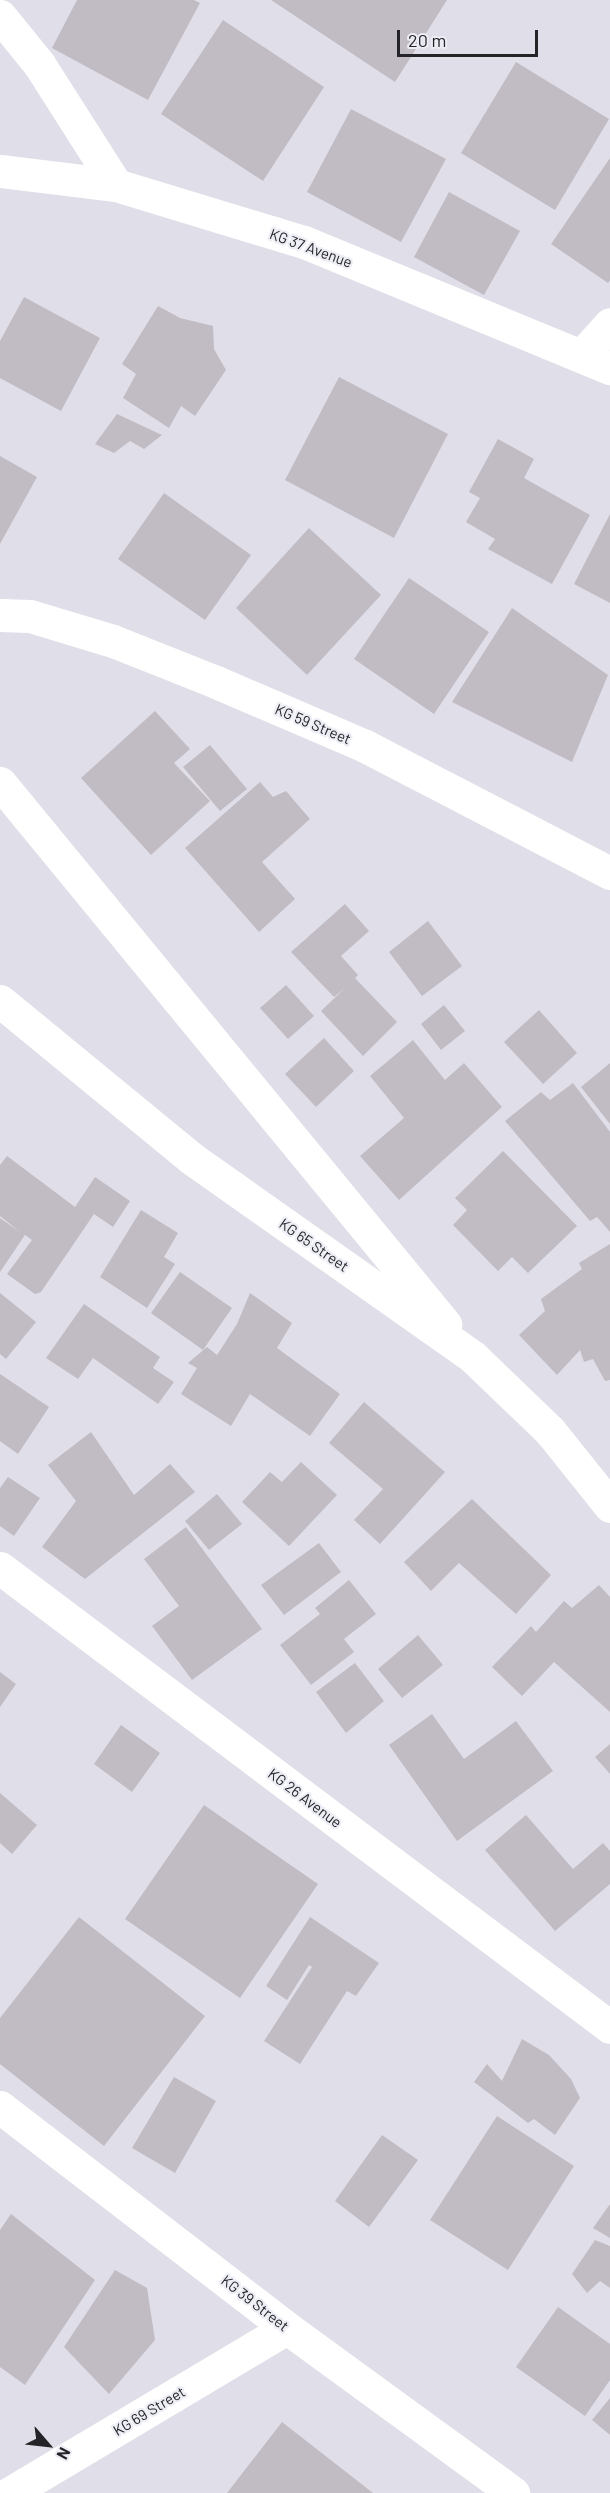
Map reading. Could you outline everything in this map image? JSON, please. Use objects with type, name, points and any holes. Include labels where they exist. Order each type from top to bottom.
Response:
[{"type":"street","points":[[0,16],[39,64],[116,185]]},
{"type":"street","name":"KG 37 Avenue","points":[[0,171],[116,185],[304,242],[595,362]]},
{"type":"street","points":[[595,362],[610,324]]},
{"type":"street","name":"KG 59 Street","points":[[0,615],[30,616],[113,641],[216,682],[365,746],[610,873]]},
{"type":"street","points":[[0,783],[472,1356]]},
{"type":"street","name":"KG 65 Street","points":[[0,1001],[190,1158],[472,1356],[550,1431],[610,1506]]},
{"type":"street","name":"KG 26 Avenue","points":[[0,1568],[610,2027]]},
{"type":"street","name":"KG 39 Street","points":[[0,2107],[287,2328],[513,2493]]},
{"type":"street","name":"KG 69 Street","points":[[10,2493],[287,2328]]},
{"type":"building","points":[[77,0],[194,0],[200,3],[148,100],[52,48]]},
{"type":"building","points":[[271,0],[447,0],[395,82]]},
{"type":"building","points":[[223,20],[324,87],[263,181],[161,114]]},
{"type":"building","points":[[516,62],[609,119],[555,210],[461,153]]},
{"type":"building","points":[[351,109],[446,159],[401,242],[307,192]]},
{"type":"building","points":[[610,158],[610,280],[608,283],[551,244]]},
{"type":"building","points":[[449,192],[520,231],[484,295],[414,257]]},
{"type":"building","points":[[24,297],[100,338],[61,411],[0,378],[0,341]]},
{"type":"building","points":[[158,306],[180,318],[213,326],[214,349],[226,370],[195,416],[181,406],[169,428],[123,398],[136,374],[122,364]]},
{"type":"building","points":[[339,377],[448,434],[394,538],[285,480]]},
{"type":"building","points":[[117,414],[162,435],[144,449],[130,441],[114,453],[95,444]]},
{"type":"building","points":[[498,439],[534,459],[524,478],[590,515],[552,584],[488,549],[495,539],[466,522],[480,498],[469,492]]},
{"type":"building","points":[[0,456],[37,477],[0,544]]},
{"type":"building","points":[[164,493],[251,555],[205,620],[118,559]]},
{"type":"building","points":[[610,514],[610,603],[574,584]]},
{"type":"building","points":[[309,528],[381,595],[307,675],[236,608]]},
{"type":"building","points":[[409,578],[489,632],[434,714],[354,659]]},
{"type":"building","points":[[512,608],[608,675],[572,762],[452,702]]},
{"type":"building","points":[[155,711],[190,749],[174,763],[210,801],[151,855],[81,778]]},
{"type":"building","points":[[210,745],[247,789],[220,811],[183,767]]},
{"type":"building","points":[[260,782],[273,797],[286,791],[310,819],[262,862],[295,899],[259,932],[185,848]]},
{"type":"building","points":[[345,904],[369,931],[341,956],[358,975],[355,978],[397,1022],[363,1056],[321,1011],[345,988],[334,997],[291,952]]},
{"type":"building","points":[[428,921],[462,966],[422,996],[389,952]]},
{"type":"building","points":[[286,985],[314,1016],[288,1039],[260,1008]]},
{"type":"building","points":[[444,1005],[465,1031],[441,1050],[421,1024]]},
{"type":"building","points":[[539,1010],[577,1053],[543,1084],[504,1042]]},
{"type":"building","points":[[324,1038],[354,1071],[316,1107],[285,1074]]},
{"type":"building","points":[[413,1040],[445,1080],[464,1063],[502,1107],[399,1200],[360,1156],[404,1118],[370,1076]]},
{"type":"building","points":[[610,1063],[610,1124],[581,1087]]},
{"type":"building","points":[[573,1083],[610,1132],[610,1232],[597,1217],[590,1221],[505,1121],[541,1092],[550,1100]]},
{"type":"building","points":[[503,1151],[577,1226],[528,1273],[512,1257],[498,1271],[453,1225],[467,1210],[455,1198]]},
{"type":"building","points":[[7,1156],[75,1207],[95,1177],[130,1201],[113,1227],[94,1214],[41,1292],[35,1294],[7,1274],[32,1240],[25,1235],[0,1272],[0,1218],[20,1232],[0,1216],[0,1165]]},
{"type":"building","points":[[141,1210],[178,1233],[164,1257],[175,1264],[147,1308],[100,1277]]},
{"type":"building","points":[[610,1244],[610,1380],[605,1381],[593,1359],[584,1362],[580,1350],[557,1375],[519,1335],[545,1311],[541,1299],[582,1269],[579,1263]]},
{"type":"building","points":[[180,1272],[232,1308],[203,1350],[151,1313]]},
{"type":"building","points":[[0,1293],[36,1322],[6,1359],[0,1354]]},
{"type":"building","points":[[250,1293],[292,1323],[277,1348],[340,1394],[310,1436],[250,1394],[231,1426],[181,1394],[197,1368],[188,1363],[207,1347],[217,1355],[237,1324]]},
{"type":"building","points":[[84,1304],[160,1357],[153,1368],[174,1382],[158,1404],[93,1358],[78,1379],[46,1358]]},
{"type":"building","points":[[0,1374],[49,1407],[18,1454],[0,1441]]},
{"type":"building","points":[[364,1402],[445,1472],[380,1544],[354,1520],[383,1489],[329,1443]]},
{"type":"building","points":[[91,1432],[134,1495],[170,1464],[195,1492],[85,1579],[42,1547],[76,1501],[48,1465]]},
{"type":"building","points":[[301,1462],[337,1495],[289,1546],[242,1502],[270,1472],[282,1482]]},
{"type":"building","points":[[8,1477],[40,1498],[14,1536],[0,1526],[0,1488]]},
{"type":"building","points":[[217,1494],[242,1524],[209,1550],[185,1521]]},
{"type":"building","points":[[472,1499],[551,1575],[516,1614],[459,1563],[431,1591],[404,1562]]},
{"type":"building","points":[[186,1527],[262,1629],[192,1680],[152,1626],[179,1606],[144,1559]]},
{"type":"building","points":[[319,1543],[341,1572],[284,1615],[261,1585]]},
{"type":"building","points":[[349,1580],[376,1614],[344,1639],[354,1652],[311,1685],[280,1645],[320,1614],[315,1608]]},
{"type":"building","points":[[599,1585],[610,1597],[610,1712],[554,1662],[522,1696],[492,1667],[531,1626],[536,1632],[564,1601],[572,1608]]},
{"type":"building","points":[[418,1635],[443,1665],[402,1698],[378,1669]]},
{"type":"building","points":[[355,1663],[384,1701],[346,1733],[316,1692]]},
{"type":"building","points":[[0,1672],[16,1684],[0,1707]]},
{"type":"building","points":[[432,1714],[464,1759],[516,1721],[553,1771],[457,1841],[389,1745]]},
{"type":"building","points":[[121,1725],[160,1753],[132,1792],[94,1764]]},
{"type":"building","points":[[610,1744],[610,1774],[595,1757]]},
{"type":"building","points":[[0,1793],[37,1825],[12,1854],[0,1843]]},
{"type":"building","points":[[204,1805],[318,1884],[240,1998],[125,1919]]},
{"type":"building","points":[[526,1815],[573,1869],[603,1843],[610,1851],[610,1884],[555,1931],[485,1850]]},
{"type":"building","points":[[79,1917],[205,2016],[104,2146],[0,2064],[0,2018]]},
{"type":"building","points":[[310,1917],[379,1963],[356,1996],[347,1991],[300,2064],[264,2041],[312,1967],[309,1965],[287,2000],[266,1986]]},
{"type":"building","points":[[522,2039],[549,2055],[571,2079],[580,2098],[555,2135],[534,2119],[528,2123],[474,2082],[487,2064],[502,2081]]},
{"type":"building","points":[[174,2077],[216,2101],[175,2173],[132,2148]]},
{"type":"building","points":[[497,2116],[574,2166],[508,2270],[430,2220]]},
{"type":"building","points":[[382,2135],[418,2160],[369,2227],[335,2201]]},
{"type":"building","points":[[610,2204],[610,2238],[593,2228]]},
{"type":"building","points":[[11,2214],[95,2280],[25,2385],[0,2367],[0,2230]]},
{"type":"building","points":[[595,2240],[610,2246],[610,2288],[600,2281],[587,2293],[572,2274]]},
{"type":"building","points":[[115,2270],[147,2288],[155,2340],[109,2394],[64,2347]]},
{"type":"building","points":[[558,2307],[610,2344],[610,2380],[585,2416],[516,2367]]},
{"type":"building","points":[[610,2398],[610,2435],[592,2420]]},
{"type":"building","points":[[282,2422],[373,2493],[227,2493]]}]
